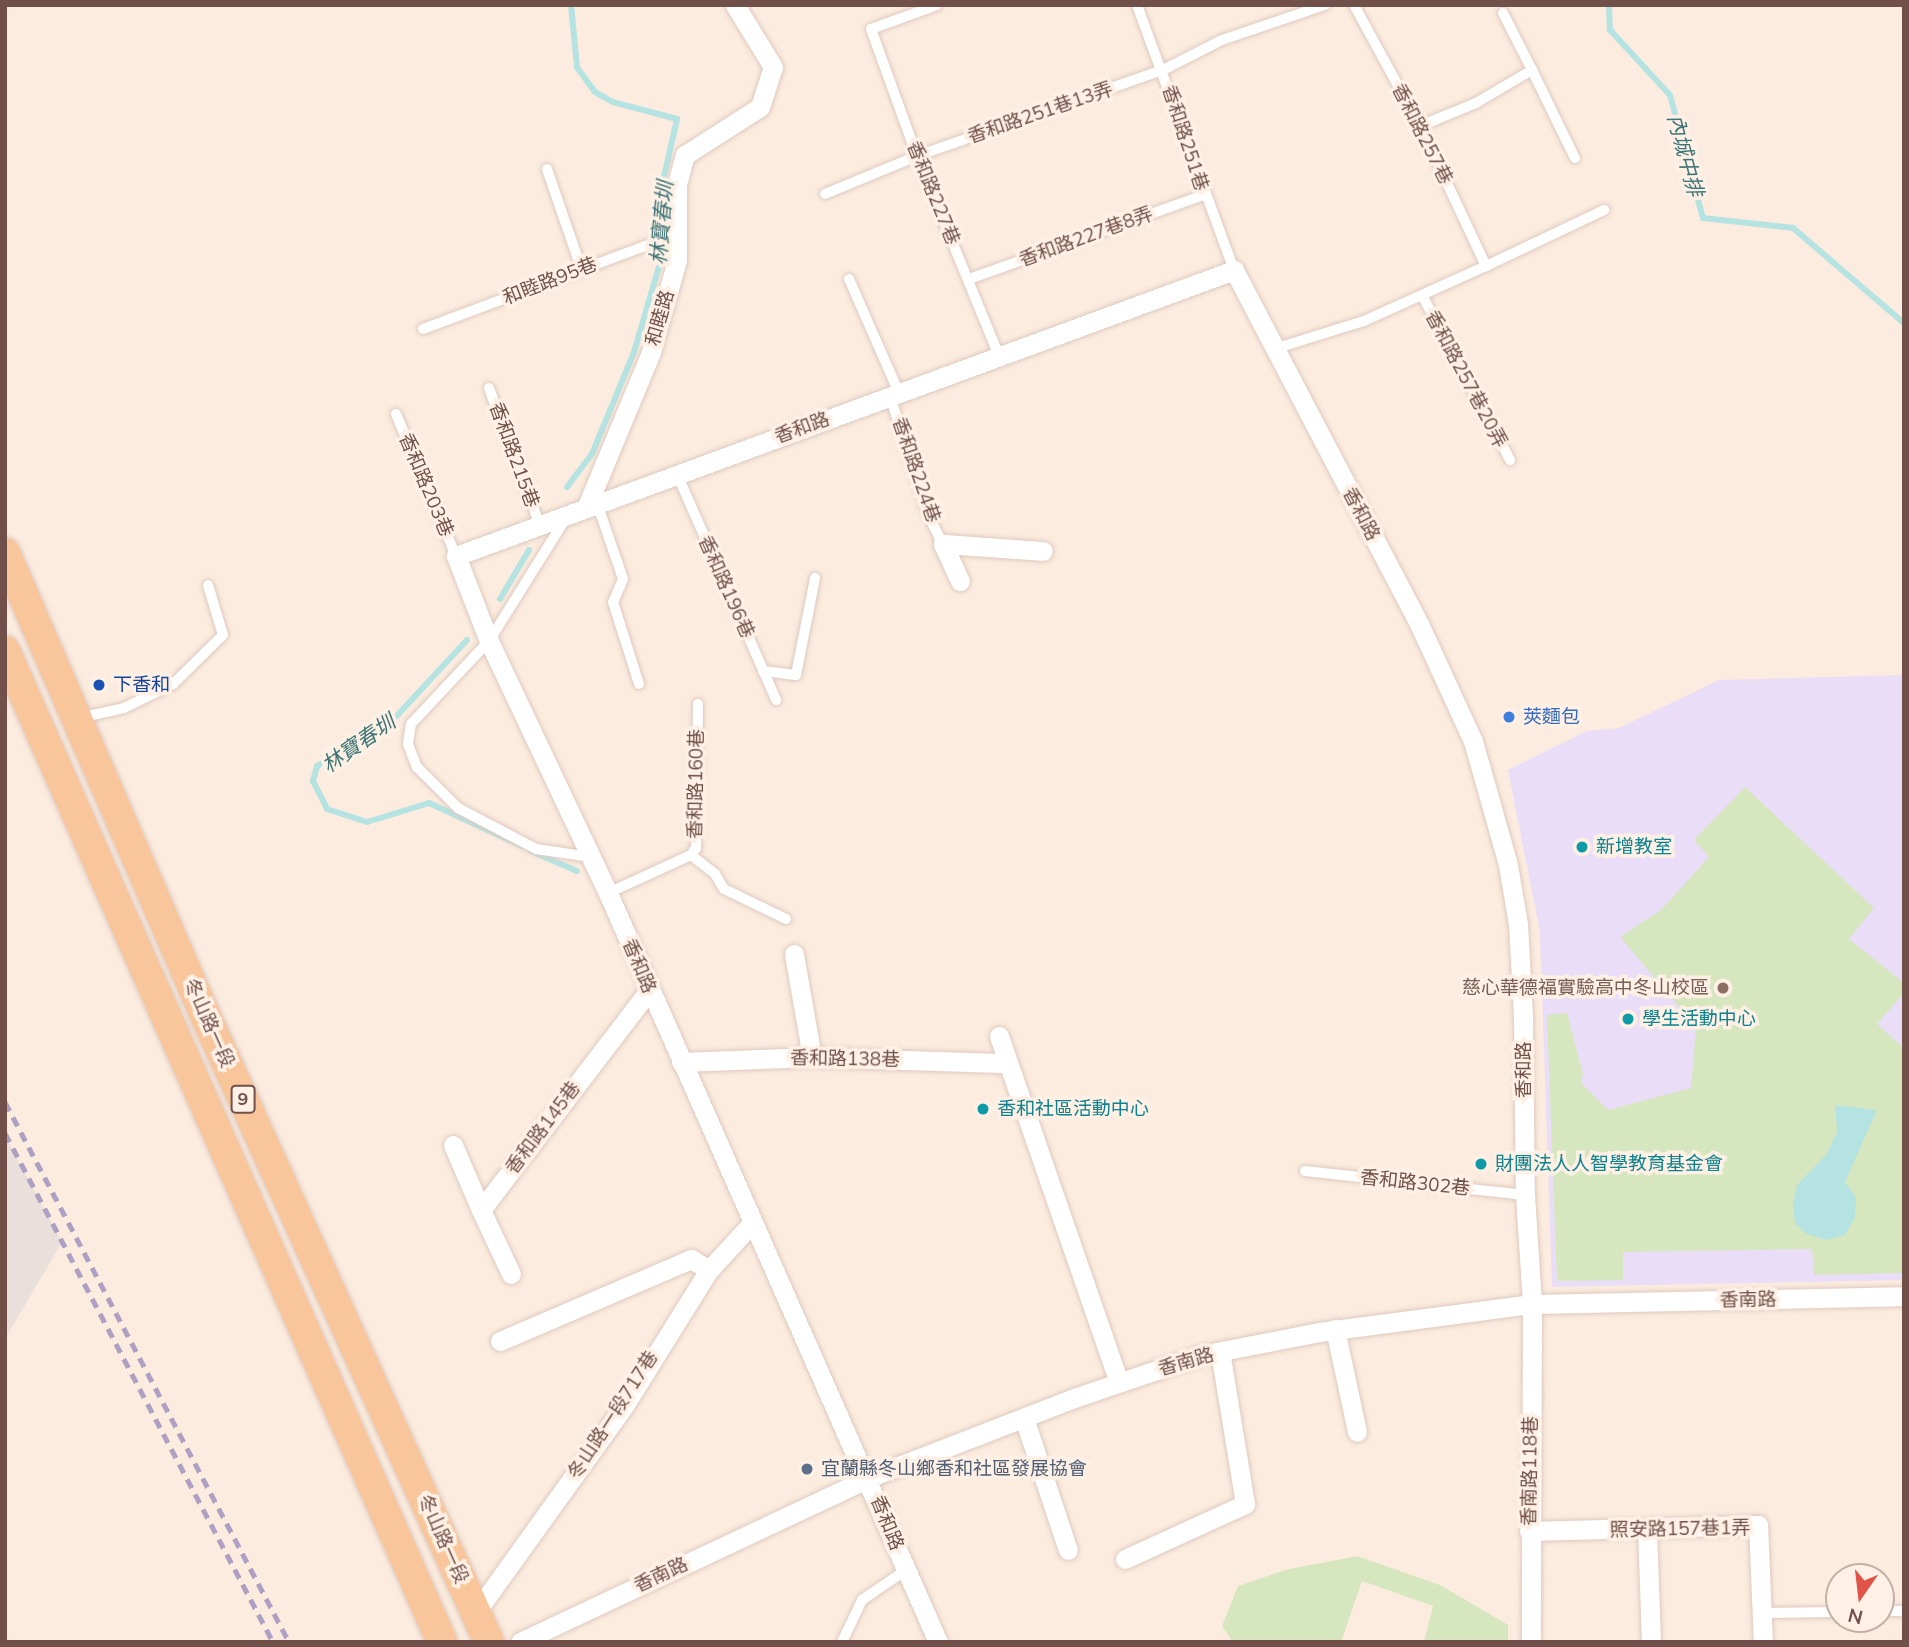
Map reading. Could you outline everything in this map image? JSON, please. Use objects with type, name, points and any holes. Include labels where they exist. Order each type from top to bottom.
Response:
[{"type":"main road","name":"冬山路一段","points":[[5,553],[75,719],[489,1642]]},
{"type":"main road","name":"冬山路一段","points":[[5,651],[442,1642]]},
{"type":"main road","points":[[40,732],[75,719]]},
{"type":"street","name":"和睦路","points":[[585,507],[651,352],[677,260],[673,234],[677,184],[685,155],[760,107],[773,67],[735,5]]},
{"type":"street","name":"香和路","points":[[938,1642],[608,893],[487,637],[456,556],[539,523],[1234,270],[1420,626],[1473,741],[1508,864],[1518,924],[1525,1195],[1532,1304]]},
{"type":"street","points":[[960,581],[943,544],[1043,551]]},
{"type":"street","points":[[794,954],[812,1057]]},
{"type":"street","name":"香和路145巷","points":[[481,1210],[649,990]]},
{"type":"street","points":[[999,1036],[1119,1382]]},
{"type":"street","name":"香和路138巷","points":[[681,1062],[812,1057],[1009,1063]]},
{"type":"street","points":[[453,1145],[511,1274]]},
{"type":"street","name":"冬山路一段717巷","points":[[476,1612],[624,1405],[709,1270],[753,1222]]},
{"type":"street","points":[[500,1341],[691,1259],[709,1270]]},
{"type":"street","name":"香南路","points":[[520,1642],[868,1478],[1119,1382],[1220,1352],[1335,1329],[1532,1304],[1904,1296]]},
{"type":"street","name":"香南路118巷","points":[[1531,1640],[1529,1531],[1532,1304]]},
{"type":"street","points":[[1335,1329],[1357,1432]]},
{"type":"street","points":[[1125,1559],[1245,1504],[1220,1352]]},
{"type":"street","points":[[1024,1418],[1068,1550]]},
{"type":"street","name":"照安路157巷1弄","points":[[1529,1531],[1758,1525],[1763,1642]]},
{"type":"street","points":[[1647,1528],[1651,1642]]},
{"type":"lane","name":"香和路227巷","points":[[937,5],[871,29],[917,156],[999,356]]},
{"type":"lane","name":"香和路251巷","points":[[1137,5],[1163,69],[1203,195],[1234,270]]},
{"type":"lane","name":"香和路251巷13弄","points":[[825,194],[917,156],[1163,69],[1222,40],[1325,5]]},
{"type":"lane","name":"香和路257巷","points":[[1354,5],[1420,125],[1486,266]]},
{"type":"lane","points":[[1503,13],[1575,158]]},
{"type":"lane","points":[[1420,125],[1476,103],[1532,70]]},
{"type":"lane","points":[[547,169],[581,268]]},
{"type":"lane","name":"香和路227巷8弄","points":[[969,279],[1203,195]]},
{"type":"lane","points":[[1273,349],[1423,297],[1604,210]]},
{"type":"lane","name":"和睦路95巷","points":[[423,329],[673,234]]},
{"type":"lane","name":"香和路224巷","points":[[849,279],[895,394],[928,515],[943,544]]},
{"type":"lane","name":"香和路257巷20弄","points":[[1423,297],[1510,460]]},
{"type":"lane","name":"香和路215巷","points":[[489,387],[539,523]]},
{"type":"lane","name":"香和路203巷","points":[[396,414],[456,556]]},
{"type":"lane","name":"香和路196巷","points":[[676,473],[776,700]]},
{"type":"lane","points":[[591,858],[536,849],[458,808],[417,767],[408,744],[411,724],[487,637],[585,507],[623,579],[613,602],[639,684]]},
{"type":"lane","points":[[763,671],[796,675],[815,578]]},
{"type":"lane","points":[[75,719],[124,708],[173,684],[223,635],[208,585]]},
{"type":"lane","name":"香和路160巷","points":[[608,893],[691,855],[696,848],[698,704]]},
{"type":"lane","points":[[691,855],[715,874],[724,890],[786,919]]},
{"type":"lane","name":"香和路302巷","points":[[1305,1171],[1525,1195]]},
{"type":"lane","points":[[842,1642],[862,1600],[905,1570]]},
{"type":"lane","points":[[1762,1613],[1825,1612]]},
{"type":"shaded area","name":"慈心華德福實驗高中冬山校區","points":[[1904,675],[1904,1280],[1552,1287],[1540,932],[1508,770],[1587,731],[1619,728],[1719,680]]},
{"type":"shaded area","points":[[5,1136],[62,1242],[5,1339]]},
{"type":"green space","points":[[1745,787],[1874,908],[1849,939],[1904,983],[1904,993],[1877,1024],[1904,1048],[1904,1273],[1814,1275],[1812,1249],[1623,1252],[1623,1280],[1557,1281],[1547,1015],[1567,1013],[1583,1074],[1581,1083],[1608,1110],[1691,1088],[1696,1027],[1620,937],[1661,910],[1709,857],[1694,840]]},
{"type":"green space","points":[[1357,1556],[1440,1585],[1508,1625],[1508,1642],[1424,1642],[1433,1606],[1362,1581],[1341,1642],[1233,1642],[1222,1626],[1238,1586],[1285,1570]]},
{"type":"water","points":[[1835,1105],[1877,1110],[1845,1182],[1856,1197],[1855,1217],[1845,1235],[1827,1240],[1807,1234],[1795,1224],[1793,1204],[1797,1185],[1826,1155],[1837,1132]]},
{"type":"waterway","name":"林寶春圳","points":[[567,487],[592,454],[634,352],[660,263],[659,199],[677,119],[613,102],[595,92],[577,67],[571,5]]},
{"type":"waterway","name":"內城中排","points":[[1609,5],[1610,30],[1670,95],[1703,218],[1793,228],[1904,323]]},
{"type":"waterway","name":"林寶春圳","points":[[500,599],[529,550]]},
{"type":"waterway","name":"林寶春圳","points":[[467,640],[393,720],[317,766],[313,781],[327,809],[367,822],[429,803],[522,846]]},
{"type":"waterway","name":"林寶春圳","points":[[531,851],[577,871]]},
{"type":"railway","points":[[5,1102],[289,1642]]},
{"type":"railway","points":[[5,1133],[273,1642]]},
{"type":"place","name":"下香和","points":[[99,685]]},
{"type":"place","name":"莢麵包","points":[[1509,717]]},
{"type":"place","name":"新增教室","points":[[1582,847]]},
{"type":"place","name":"慈心華德福實驗高中冬山校區","points":[[1723,988]]},
{"type":"place","name":"學生活動中心","points":[[1628,1019]]},
{"type":"place","name":"香和社區活動中心","points":[[983,1109]]},
{"type":"place","name":"財團法人人智學教育基金會","points":[[1481,1164]]},
{"type":"place","name":"宜蘭縣冬山鄉香和社區發展協會","points":[[807,1469]]}]
